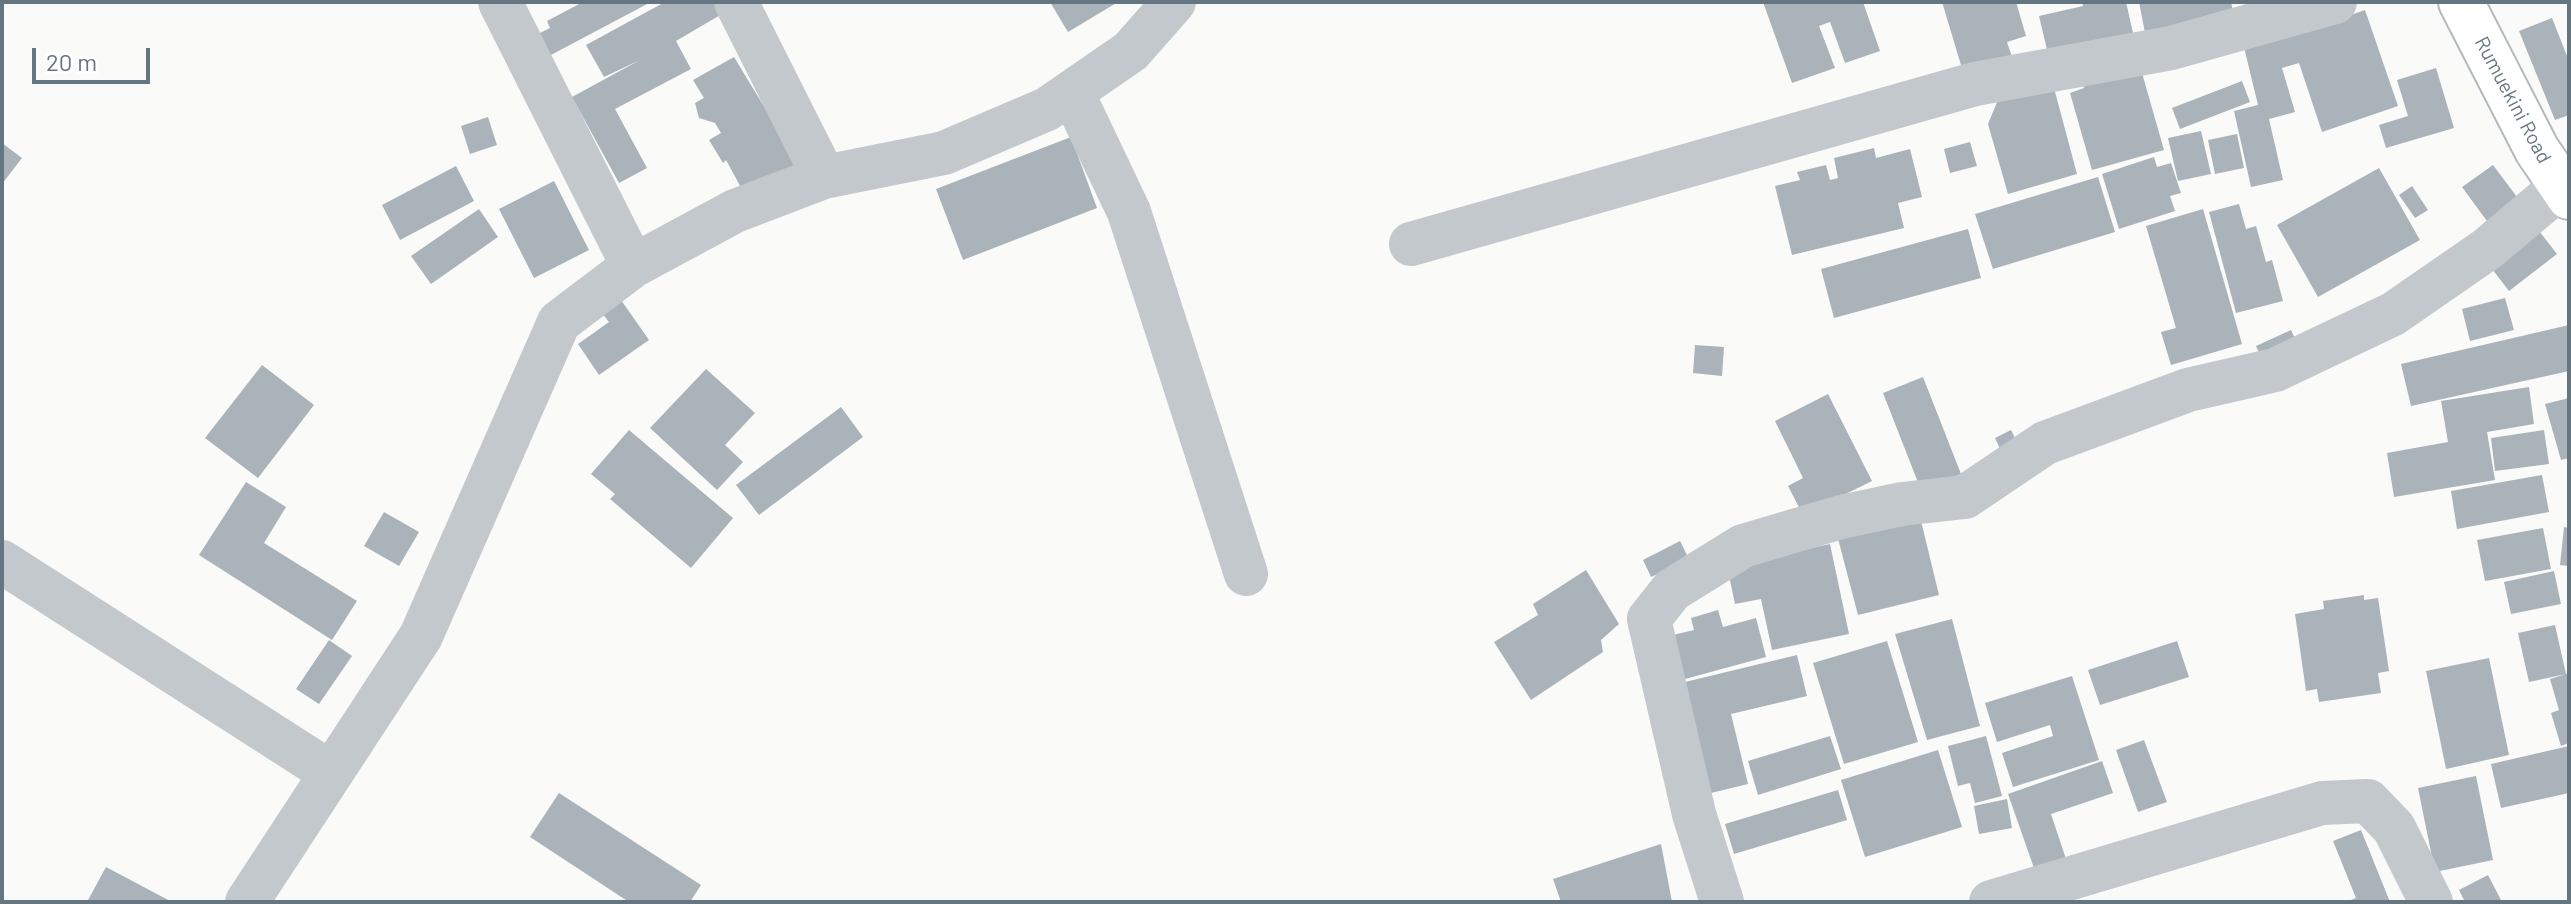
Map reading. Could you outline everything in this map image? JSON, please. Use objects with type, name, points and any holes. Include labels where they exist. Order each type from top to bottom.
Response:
[{"type":"street","points":[[500,2],[633,266]]},
{"type":"street","points":[[736,2],[824,177]]},
{"type":"street","points":[[247,902],[421,636],[559,322],[633,266],[735,211],[824,177],[944,153],[1047,109],[1131,51],[1174,2]]},
{"type":"street","points":[[1411,244],[1975,84],[2171,48],[2335,2]]},
{"type":"street","name":"Rumuekini Road","points":[[2461,2],[2537,150],[2565,191]]},
{"type":"street","points":[[1072,92],[1129,212],[1246,574]]},
{"type":"street","points":[[1722,902],[1694,814],[1649,619],[1672,590],[1743,546],[1841,517],[1902,504],[1965,497],[2045,443],[2188,390],[2275,370],[2393,314],[2565,191]]},
{"type":"street","points":[[2,562],[331,773]]},
{"type":"street","points":[[1991,902],[2322,803],[2368,801],[2394,828],[2431,902]]},
{"type":"building","points":[[583,2],[651,2],[549,56],[538,34],[550,28],[547,21]]},
{"type":"building","points":[[665,2],[715,2],[722,14],[676,41],[691,69],[615,109],[647,168],[619,183],[572,97],[640,60],[604,77],[586,45]]},
{"type":"building","points":[[1050,2],[1118,2],[1068,32]]},
{"type":"building","points":[[1763,2],[1863,2],[1880,51],[1845,63],[1830,22],[1819,26],[1835,68],[1792,83]]},
{"type":"building","points":[[1942,2],[2016,2],[2026,36],[2007,42],[2013,60],[1964,75]]},
{"type":"building","points":[[2082,2],[2126,2],[2133,33],[2049,58],[2039,16],[2083,6]]},
{"type":"building","points":[[2139,2],[2231,2],[2234,15],[2145,33]]},
{"type":"building","points":[[2365,10],[2398,106],[2322,132],[2299,63],[2282,68],[2295,112],[2269,119],[2283,180],[2251,187],[2234,111],[2258,105],[2242,39],[2269,43]]},
{"type":"building","points":[[2552,18],[2569,61],[2569,115],[2555,120],[2519,31]]},
{"type":"building","points":[[734,57],[799,164],[744,193],[726,160],[723,163],[709,140],[721,133],[715,123],[699,118],[695,103],[704,98],[693,80]]},
{"type":"building","points":[[2138,59],[2164,150],[2092,170],[2070,93],[2084,88],[2081,75]]},
{"type":"building","points":[[2436,68],[2454,128],[2386,148],[2379,125],[2408,116],[2397,80]]},
{"type":"building","points":[[2242,81],[2250,102],[2180,129],[2172,108]]},
{"type":"building","points":[[2054,88],[2077,174],[2008,194],[1988,124],[2000,95]]},
{"type":"building","points":[[488,117],[497,145],[470,154],[461,126]]},
{"type":"building","points":[[2201,131],[2211,174],[2178,181],[2168,138]]},
{"type":"building","points":[[2237,134],[2244,168],[2215,174],[2208,140]]},
{"type":"building","points":[[1071,137],[1097,208],[963,260],[936,189]]},
{"type":"building","points":[[1970,142],[1977,166],[1950,173],[1944,149]]},
{"type":"building","points":[[2,143],[22,158],[2,184]]},
{"type":"building","points":[[1874,148],[1876,158],[1910,149],[1922,197],[1898,203],[1904,228],[1792,255],[1775,186],[1800,180],[1797,172],[1826,165],[1830,180],[1838,178],[1834,158]]},
{"type":"building","points":[[2154,157],[2157,167],[2171,163],[2181,193],[2170,196],[2175,211],[2119,229],[2102,174]]},
{"type":"building","points":[[2493,165],[2526,209],[2495,232],[2462,187]]},
{"type":"building","points":[[456,166],[474,201],[400,240],[382,205]]},
{"type":"building","points":[[2379,168],[2420,240],[2318,297],[2277,225]]},
{"type":"building","points":[[2098,177],[2115,232],[1993,269],[1975,214]]},
{"type":"building","points":[[554,181],[589,250],[534,278],[499,209]]},
{"type":"building","points":[[2412,186],[2428,210],[2415,218],[2399,195]]},
{"type":"building","points":[[2239,204],[2246,229],[2256,226],[2266,262],[2272,260],[2283,301],[2236,313],[2209,212]]},
{"type":"building","points":[[479,209],[498,237],[431,284],[411,256]]},
{"type":"building","points":[[2203,209],[2242,344],[2171,365],[2161,332],[2176,328],[2146,226]]},
{"type":"building","points":[[2536,227],[2557,254],[2509,291],[2489,265]]},
{"type":"building","points":[[1968,229],[1981,278],[1834,318],[1821,269]]},
{"type":"building","points":[[2505,298],[2514,330],[2470,341],[2462,309]]},
{"type":"building","points":[[621,300],[649,340],[599,375],[578,344],[609,322],[602,313]]},
{"type":"building","points":[[2569,325],[2569,371],[2411,406],[2401,364]]},
{"type":"building","points":[[2291,330],[2300,349],[2265,365],[2256,346]]},
{"type":"building","points":[[1695,345],[1724,347],[1722,376],[1693,373]]},
{"type":"building","points":[[262,365],[314,405],[258,478],[205,438]]},
{"type":"building","points":[[706,369],[755,413],[725,445],[743,462],[717,490],[650,428]]},
{"type":"building","points":[[1923,377],[1961,474],[1921,490],[1883,393]]},
{"type":"building","points":[[2529,387],[2534,424],[2487,432],[2495,480],[2394,497],[2387,453],[2448,442],[2441,401]]},
{"type":"building","points":[[1828,394],[1872,481],[1803,515],[1788,486],[1803,478],[1775,421]]},
{"type":"building","points":[[2569,398],[2569,458],[2561,460],[2545,404]]},
{"type":"building","points":[[841,407],[863,437],[759,515],[736,485]]},
{"type":"building","points":[[629,430],[733,518],[691,568],[610,499],[615,494],[591,474]]},
{"type":"building","points":[[2011,430],[2020,448],[2004,457],[1995,438]]},
{"type":"building","points":[[2544,430],[2549,464],[2495,471],[2491,438]]},
{"type":"building","points":[[2542,475],[2549,512],[2457,529],[2451,491]]},
{"type":"building","points":[[246,482],[286,507],[264,543],[357,601],[332,640],[199,555]]},
{"type":"building","points":[[384,512],[419,532],[399,566],[364,546]]},
{"type":"building","points":[[1921,521],[1939,595],[1858,615],[1836,531]]},
{"type":"building","points":[[2564,527],[2569,528],[2569,566],[2560,565]]},
{"type":"building","points":[[2543,528],[2551,569],[2485,581],[2477,540]]},
{"type":"building","points":[[1680,541],[1689,559],[1651,577],[1643,560]]},
{"type":"building","points":[[1830,544],[1849,634],[1772,650],[1761,599],[1735,604],[1727,566]]},
{"type":"building","points":[[1586,570],[1619,624],[1601,640],[1603,652],[1531,700],[1494,642],[1538,615],[1533,604]]},
{"type":"building","points":[[2554,571],[2561,604],[2511,614],[2504,582]]},
{"type":"building","points":[[2364,595],[2364,600],[2378,598],[2389,671],[2378,673],[2381,693],[2319,702],[2317,689],[2306,691],[2295,614],[2324,609],[2323,601]]},
{"type":"building","points":[[1718,610],[1723,627],[1756,618],[1766,657],[1685,679],[1673,635],[1694,630],[1691,618]]},
{"type":"building","points":[[1952,619],[1980,726],[1927,740],[1895,634]]},
{"type":"building","points":[[2555,625],[2566,674],[2529,682],[2518,633]]},
{"type":"building","points":[[329,640],[352,656],[319,704],[296,689]]},
{"type":"building","points":[[1887,641],[1918,742],[1844,764],[1813,663]]},
{"type":"building","points":[[2177,641],[2189,677],[2100,705],[2088,670]]},
{"type":"building","points":[[1797,655],[1807,696],[1731,714],[1748,784],[1711,793],[1685,682]]},
{"type":"building","points":[[2489,658],[2509,755],[2446,769],[2426,671]]},
{"type":"building","points":[[2569,673],[2569,743],[2561,746],[2551,713],[2559,710],[2550,679]]},
{"type":"building","points":[[2072,676],[2099,760],[2013,787],[2002,753],[2053,736],[2050,725],[1997,742],[1985,703]]},
{"type":"building","points":[[1830,736],[1841,769],[1758,795],[1748,761]]},
{"type":"building","points":[[1986,736],[2002,796],[1975,803],[1970,783],[1958,786],[1948,746]]},
{"type":"building","points":[[2144,740],[2167,802],[2138,812],[2116,750]]},
{"type":"building","points":[[2569,746],[2569,793],[2501,808],[2491,764]]},
{"type":"building","points":[[1938,750],[1962,827],[1865,857],[1841,780]]},
{"type":"building","points":[[2102,761],[2113,793],[2051,814],[2066,859],[2035,871],[2008,794]]},
{"type":"building","points":[[2476,776],[2493,860],[2435,872],[2418,788]]},
{"type":"building","points":[[1838,790],[1847,820],[1734,854],[1725,824]]},
{"type":"building","points":[[559,793],[701,885],[690,902],[629,902],[530,837]]},
{"type":"building","points":[[2007,799],[2012,828],[1979,834],[1974,806]]},
{"type":"building","points":[[2361,830],[2390,902],[2346,902],[2356,898],[2333,841]]},
{"type":"building","points":[[1661,844],[1672,902],[1561,902],[1553,879]]},
{"type":"building","points":[[106,867],[172,902],[87,902]]},
{"type":"building","points":[[2488,875],[2502,902],[2465,902],[2459,890]]}]
